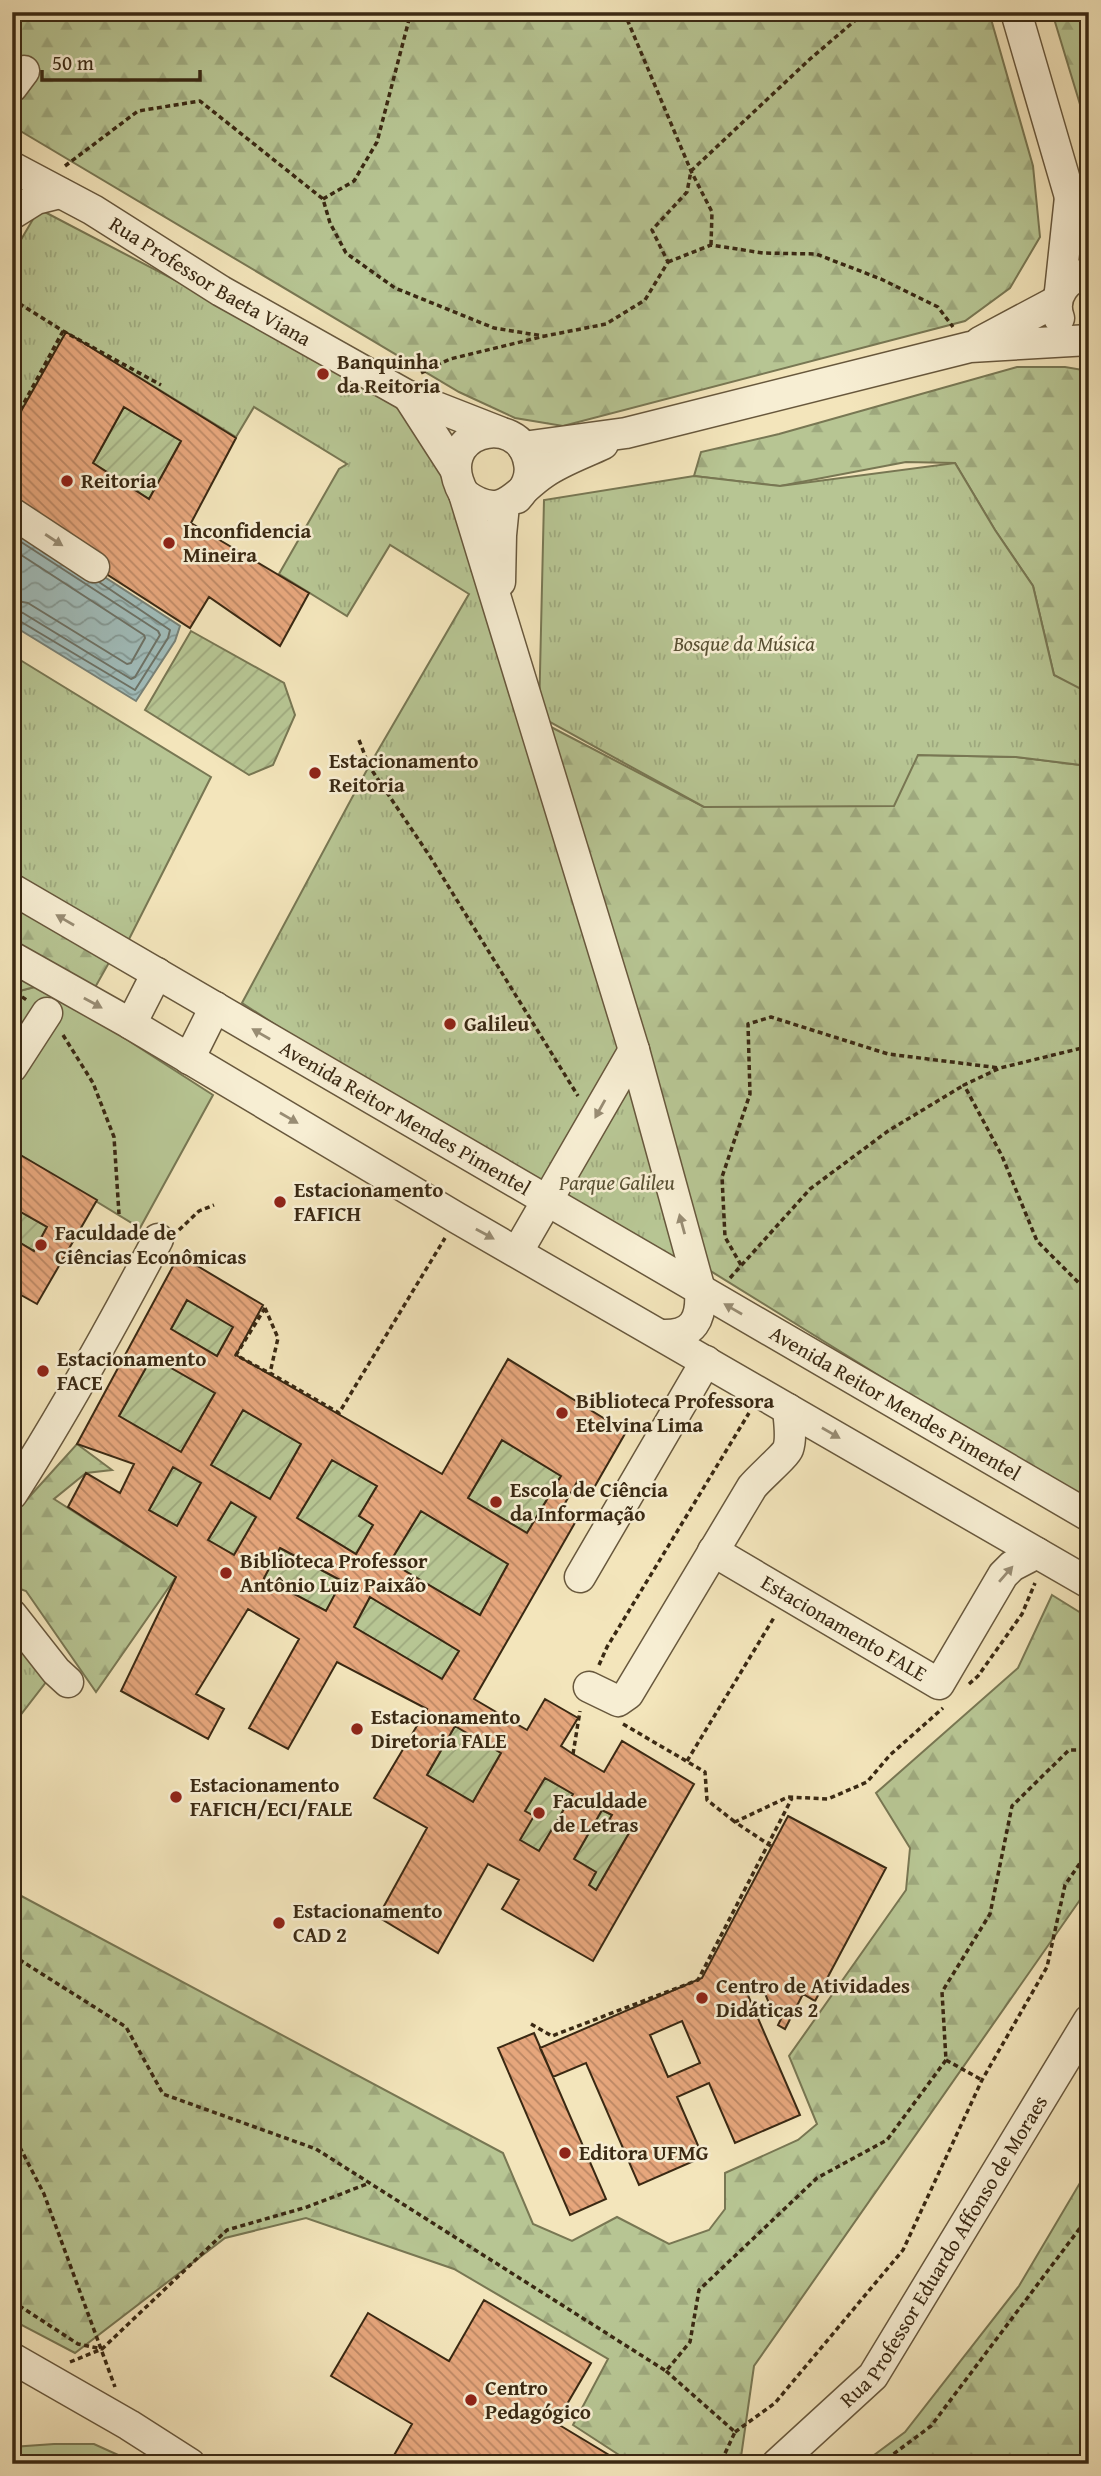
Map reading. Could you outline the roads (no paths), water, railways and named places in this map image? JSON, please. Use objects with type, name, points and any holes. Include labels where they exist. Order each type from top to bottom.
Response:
[{"type":"street","points":[[1016,12],[1070,197],[1089,236]]},
{"type":"street","name":"Rua Professor Baeta Viana","points":[[12,167],[93,210],[221,291],[399,392],[512,440]]},
{"type":"street","points":[[12,214],[51,188]]},
{"type":"street","points":[[1070,197],[1057,313],[1062,326],[1071,334],[1085,340]]},
{"type":"street","points":[[970,347],[1059,296],[1068,281],[1089,275]]},
{"type":"street","points":[[512,440],[530,466],[525,489],[510,501],[490,507],[476,503],[460,482],[457,456],[464,444],[488,431],[512,440],[626,433],[970,347],[1085,340]]},
{"type":"street","name":"Rua Professor Baeta Viana","points":[[399,392],[460,482],[706,1293]]},
{"type":"street","points":[[502,617],[500,535],[510,501],[544,473],[626,433]]},
{"type":"street","points":[[12,513],[94,567]]},
{"type":"street","name":"Avenida Reitor Mendes Pimentel","points":[[12,889],[1089,1516]]},
{"type":"street","points":[[12,957],[1089,1583]]},
{"type":"street","points":[[131,1024],[157,974]]},
{"type":"street","points":[[189,1059],[215,1007]]},
{"type":"street","points":[[12,1067],[47,1013]]},
{"type":"street","points":[[518,1251],[634,1050]]},
{"type":"street","points":[[12,1494],[37,1458],[118,1316],[158,1239]]},
{"type":"street","points":[[662,1335],[676,1336],[688,1330],[697,1319],[706,1293]]},
{"type":"street","points":[[580,1577],[706,1361]]},
{"type":"street","points":[[589,1687],[618,1701],[628,1694],[752,1487],[765,1471],[785,1455],[789,1447],[788,1409]]},
{"type":"street","name":"Estacionamento FALE","points":[[713,1552],[939,1684],[1003,1575],[1012,1566],[1041,1556]]},
{"type":"street","points":[[12,1615],[56,1671],[68,1682]]},
{"type":"street","name":"Rua Professor Eduardo Affonso de Moraes","points":[[777,2464],[873,2376],[1086,2030]]},
{"type":"street","points":[[12,2358],[190,2464]]},
{"type":"street","points":[[12,2382],[41,2374]]},
{"type":"water","points":[[12,517],[180,626],[175,641],[136,701],[12,625]]},
{"type":"place","name":"Banquinha da Reitoria","points":[[323,374]]},
{"type":"place","name":"Reitoria","points":[[67,481]]},
{"type":"place","name":"Inconfidencia Mineira","points":[[169,543]]},
{"type":"place","name":"Estacionamento Reitoria","points":[[315,773]]},
{"type":"place","name":"Galileu","points":[[450,1024]]},
{"type":"place","name":"Estacionamento FAFICH","points":[[280,1202]]},
{"type":"place","name":"Faculdade de Ciências Econômicas","points":[[41,1245]]},
{"type":"place","name":"Estacionamento FACE","points":[[43,1371]]},
{"type":"place","name":"Biblioteca Professora Etelvina Lima","points":[[562,1413]]},
{"type":"place","name":"Escola de Ciência da Informação","points":[[496,1502]]},
{"type":"place","name":"Biblioteca Professor Antônio Luiz Paixão","points":[[226,1573]]},
{"type":"place","name":"Estacionamento Diretoria FALE","points":[[357,1729]]},
{"type":"place","name":"Estacionamento FAFICH/ECI/FALE","points":[[176,1797]]},
{"type":"place","name":"Faculdade de Letras","points":[[539,1813]]},
{"type":"place","name":"Estacionamento CAD 2","points":[[279,1923]]},
{"type":"place","name":"Centro de Atividades Didáticas 2","points":[[702,1998]]},
{"type":"place","name":"Editora UFMG","points":[[565,2153]]},
{"type":"place","name":"Centro Pedagógico","points":[[471,2400]]},
{"type":"park label","name":"Bosque da Música","points":[[744,644]]},
{"type":"park label","name":"Parque Galileu","points":[[617,1183]]}]
